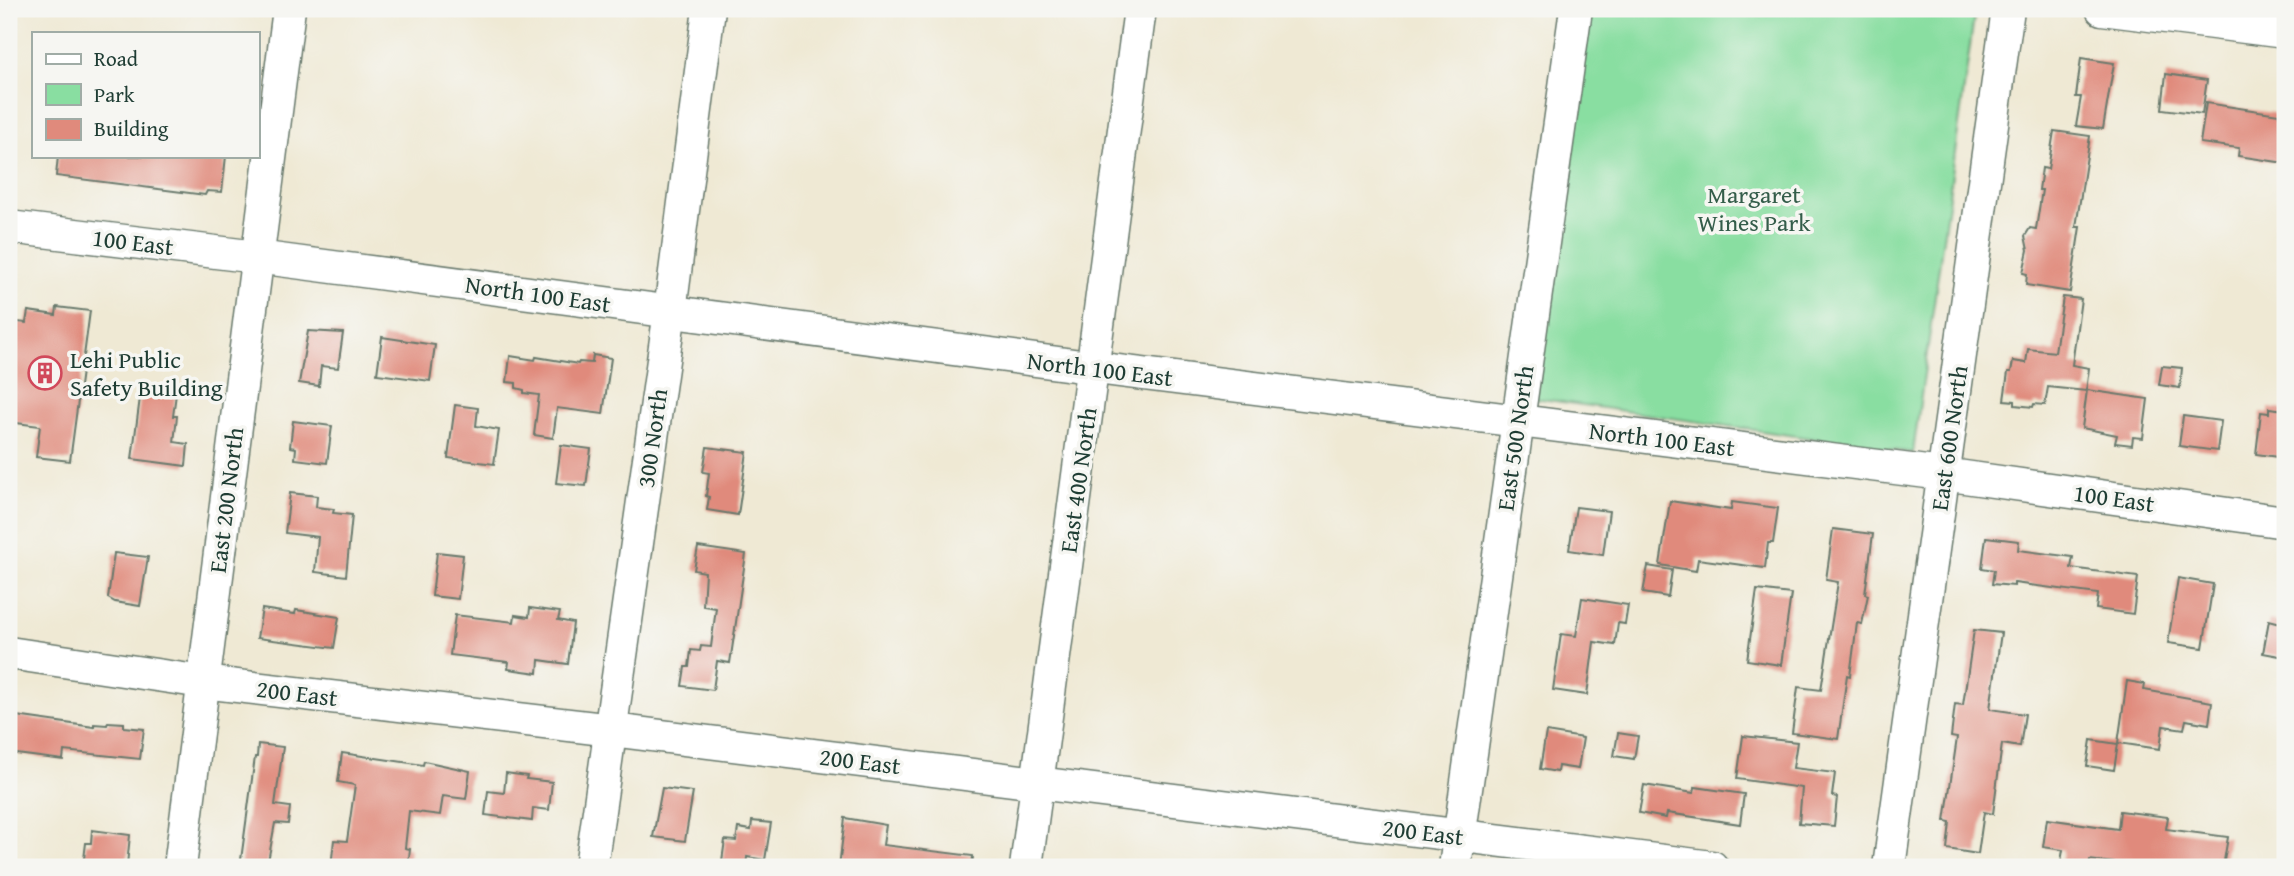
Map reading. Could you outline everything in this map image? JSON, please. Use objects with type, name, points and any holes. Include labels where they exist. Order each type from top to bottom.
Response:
[{"type":"street","name":"East 200 North","points":[[180,867],[289,9]]},
{"type":"street","name":"300 North","points":[[592,867],[670,311],[709,9]]},
{"type":"street","name":"East 400 North","points":[[1026,867],[1140,9]]},
{"type":"street","name":"East 500 North","points":[[1455,867],[1576,9]]},
{"type":"street","name":"East 600 North","points":[[1889,867],[2008,9]]},
{"type":"street","points":[[2102,9],[2285,32]]},
{"type":"street","name":"100 East","points":[[9,226],[257,257]]},
{"type":"street","name":"North 100 East","points":[[257,257],[1094,368],[1943,474]]},
{"type":"street","name":"100 East","points":[[1943,474],[2285,522]]},
{"type":"street","name":"200 East","points":[[9,653],[203,682],[612,730],[1712,867]]},
{"type":"green space","name":"Margaret Wines Park","points":[[1590,9],[1916,9],[1974,17],[1913,453],[1534,398]]},
{"type":"building","points":[[2081,58],[2114,63],[2103,129],[2076,126],[2081,97],[2076,97]]},
{"type":"building","points":[[2166,74],[2207,80],[2202,114],[2162,109]]},
{"type":"building","points":[[2206,103],[2285,117],[2285,163],[2238,156],[2239,148],[2200,143]]},
{"type":"building","points":[[2054,131],[2090,136],[2076,227],[2080,227],[2070,292],[2026,285],[2027,274],[2023,273],[2028,250],[2025,236],[2030,228],[2036,229],[2042,190],[2039,190],[2042,168],[2048,169]]},
{"type":"building","points":[[58,158],[226,158],[222,192],[207,191],[205,195],[56,176]]},
{"type":"building","points":[[2063,297],[2081,299],[2072,365],[2089,368],[2086,391],[2048,387],[2045,405],[2034,404],[2033,407],[2015,405],[2015,401],[2004,400],[2008,372],[2011,372],[2013,361],[2026,363],[2028,349],[2055,352]]},
{"type":"building","name":"Lehi Public Safety Building","points":[[57,307],[90,311],[70,461],[36,457],[40,426],[9,422],[9,321],[26,323],[28,311],[56,315]]},
{"type":"building","points":[[308,331],[343,333],[338,368],[321,366],[319,386],[299,383]]},
{"type":"building","points":[[382,337],[435,345],[430,381],[377,374]]},
{"type":"building","points":[[593,355],[611,358],[603,414],[557,408],[553,438],[534,435],[539,395],[524,393],[524,390],[516,388],[516,383],[507,382],[510,356],[578,364],[592,363]]},
{"type":"building","points":[[2162,366],[2182,368],[2180,388],[2159,385]]},
{"type":"building","points":[[141,390],[176,394],[174,442],[188,444],[186,466],[132,459]]},
{"type":"building","points":[[2087,390],[2148,399],[2143,438],[2133,437],[2132,445],[2115,443],[2117,435],[2082,428]]},
{"type":"building","points":[[455,405],[478,408],[476,426],[499,430],[494,464],[448,458]]},
{"type":"building","points":[[2269,408],[2285,410],[2285,458],[2256,454],[2261,412],[2269,413]]},
{"type":"building","points":[[2183,416],[2221,421],[2217,451],[2179,446]]},
{"type":"building","points":[[293,421],[332,426],[327,463],[295,459],[296,448],[290,447]]},
{"type":"building","points":[[561,445],[591,449],[586,486],[556,483]]},
{"type":"building","points":[[707,447],[747,452],[738,515],[707,510],[709,473],[703,472]]},
{"type":"building","points":[[290,493],[317,496],[316,507],[334,509],[333,513],[352,515],[346,576],[315,572],[318,537],[285,533]]},
{"type":"building","points":[[1670,501],[1731,510],[1732,502],[1778,508],[1773,543],[1768,543],[1765,568],[1698,559],[1696,571],[1660,565]]},
{"type":"building","points":[[1576,507],[1609,511],[1603,555],[1569,550]]},
{"type":"building","points":[[1833,529],[1873,534],[1865,594],[1868,595],[1862,624],[1857,623],[1838,739],[1792,733],[1798,687],[1821,690],[1838,582],[1826,580]]},
{"type":"building","points":[[1986,537],[2019,541],[2018,550],[2073,557],[2071,568],[2138,577],[2133,614],[2096,609],[2098,594],[2014,583],[2014,586],[1992,584],[1994,570],[1982,568]]},
{"type":"building","points":[[698,547],[746,554],[730,663],[717,661],[713,690],[682,686],[685,667],[689,667],[691,650],[700,651],[701,646],[711,647],[716,608],[703,606],[705,572],[694,570]]},
{"type":"building","points":[[437,552],[463,555],[458,599],[432,596]]},
{"type":"building","points":[[114,553],[148,557],[140,606],[115,602],[108,598]]},
{"type":"building","points":[[1648,566],[1672,570],[1668,597],[1643,593]]},
{"type":"building","points":[[2178,578],[2213,584],[2203,648],[2168,643]]},
{"type":"building","points":[[1757,590],[1791,594],[1781,665],[1747,660]]},
{"type":"building","points":[[1582,598],[1628,605],[1625,624],[1618,623],[1615,645],[1594,642],[1587,695],[1553,690],[1561,634],[1576,636]]},
{"type":"building","points":[[530,608],[560,612],[558,620],[573,623],[568,664],[539,660],[538,673],[508,669],[509,662],[450,655],[455,615],[514,622],[515,615],[529,617]]},
{"type":"building","points":[[262,609],[295,614],[296,610],[339,617],[334,648],[257,638]]},
{"type":"building","points":[[2269,620],[2285,624],[2285,657],[2263,653]]},
{"type":"building","points":[[1974,630],[2001,633],[1990,709],[2025,714],[2020,747],[2002,744],[1993,814],[1984,812],[1978,854],[1947,849],[1950,822],[1945,821],[1957,738],[1951,737],[1955,704],[1963,705]]},
{"type":"building","points":[[2127,681],[2145,684],[2144,690],[2212,702],[2209,724],[2186,720],[2184,729],[2163,726],[2160,749],[2118,743]]},
{"type":"building","points":[[9,715],[94,727],[94,724],[107,725],[108,722],[124,723],[124,727],[144,729],[140,759],[64,751],[63,760],[9,753]]},
{"type":"building","points":[[1546,732],[1583,738],[1578,769],[1558,766],[1557,772],[1540,769]]},
{"type":"building","points":[[1618,733],[1638,736],[1634,759],[1614,756]]},
{"type":"building","points":[[1743,736],[1797,742],[1793,768],[1835,773],[1832,796],[1837,797],[1834,826],[1799,823],[1802,788],[1737,779]]},
{"type":"building","points":[[2091,740],[2118,744],[2114,770],[2087,766]]},
{"type":"building","points":[[258,744],[283,747],[275,805],[290,807],[288,824],[275,823],[267,867],[240,867],[255,757]]},
{"type":"building","points":[[342,753],[423,765],[424,761],[470,771],[466,799],[443,796],[440,815],[409,811],[405,848],[410,849],[408,867],[331,867],[334,840],[347,841],[355,785],[338,782]]},
{"type":"building","points":[[506,773],[552,782],[549,810],[533,808],[532,821],[485,815],[488,791],[504,793]]},
{"type":"building","points":[[1644,785],[1694,793],[1695,787],[1744,794],[1740,824],[1667,813],[1666,818],[1639,813]]},
{"type":"building","points":[[662,788],[693,792],[685,841],[653,837]]},
{"type":"building","points":[[2120,811],[2168,817],[2166,829],[2228,837],[2223,867],[2130,867],[2090,860],[2089,867],[2060,867],[2063,850],[2043,847],[2047,819],[2118,829]]},
{"type":"building","points":[[845,818],[886,825],[883,845],[973,856],[972,867],[839,867]]},
{"type":"building","points":[[752,821],[771,823],[765,860],[747,857],[746,865],[722,861],[725,840],[736,841],[738,828],[751,830]]},
{"type":"building","points":[[92,830],[130,835],[127,865],[83,867],[86,843],[91,843]]},
{"type":"place","name":"Lehi Public Safety Building","points":[[45,373]]}]
